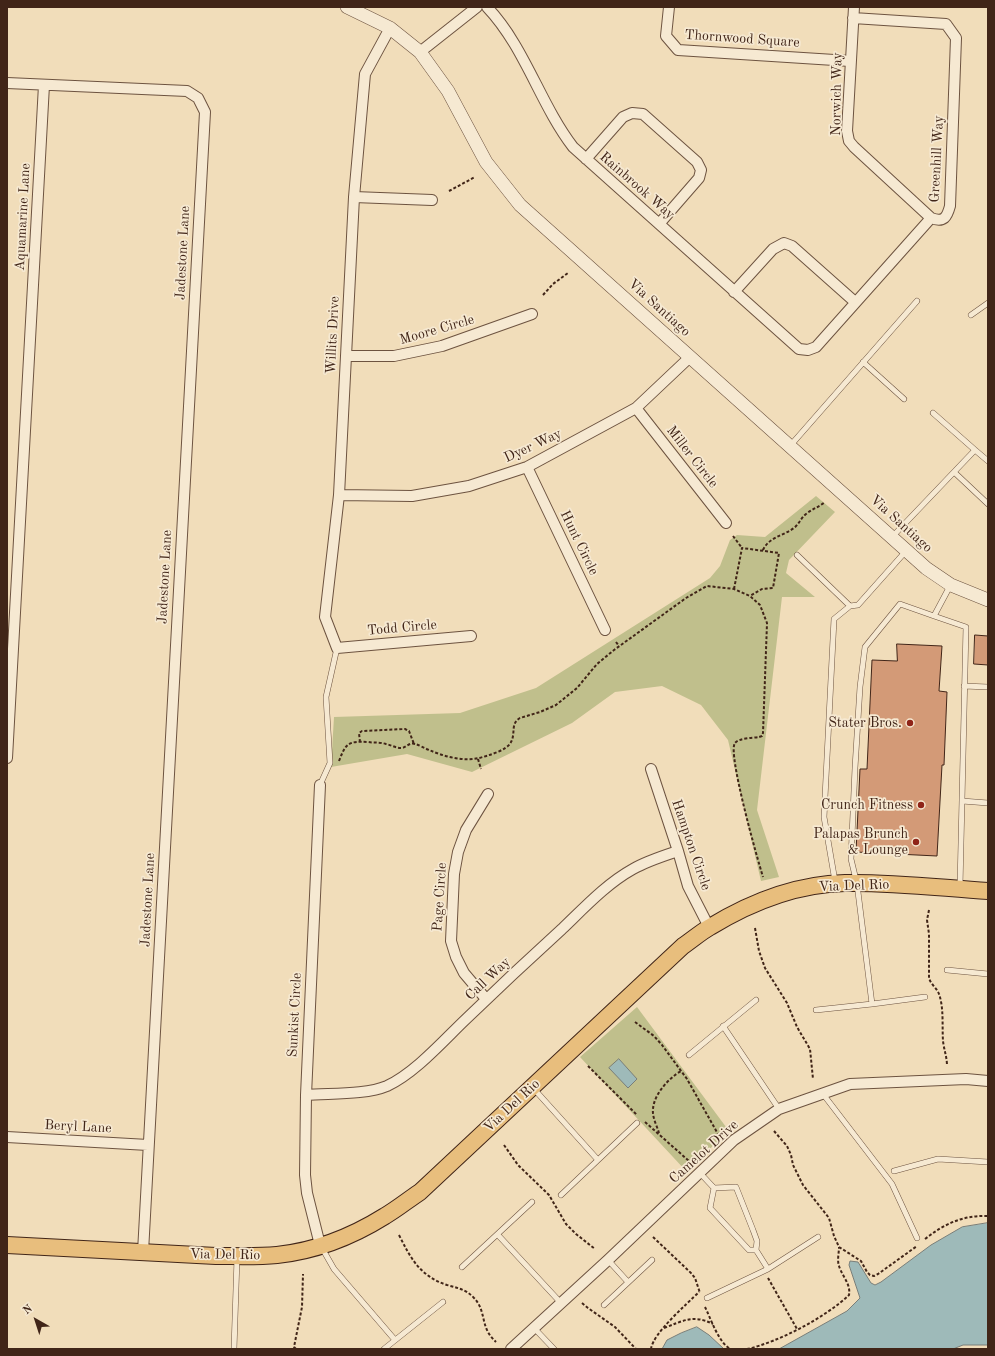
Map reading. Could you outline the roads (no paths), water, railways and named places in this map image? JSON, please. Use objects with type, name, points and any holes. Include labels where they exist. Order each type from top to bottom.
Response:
[{"type":"main road","name":"Via Del Rio","points":[[7,1245],[237,1256],[278,1255],[320,1245],[344,1237],[385,1216],[420,1192],[683,946],[709,927],[738,911],[791,891],[835,884],[892,885],[988,891]]},
{"type":"street","name":"Via Santiago","points":[[347,7],[390,28],[420,52],[448,91],[486,162],[520,205],[926,568],[951,585],[988,600]]},
{"type":"street","points":[[420,52],[477,7]]},
{"type":"street","name":"Rainbrook Way","points":[[487,7],[510,36],[550,113],[573,147],[799,349],[808,350]]},
{"type":"street","name":"Thornwood Square","points":[[669,7],[666,36],[678,50],[850,61]]},
{"type":"street","name":"Norwich Way","points":[[854,7],[847,131],[849,141],[931,218]]},
{"type":"street","name":"Greenhill Way","points":[[808,350],[816,347],[931,218],[938,220],[944,219],[950,206],[956,38],[946,24],[853,18]]},
{"type":"street","name":"Willits Drive","points":[[337,648],[326,617],[338,496],[354,197],[365,74],[390,28]]},
{"type":"street","name":"Jadestone Lane","points":[[7,82],[186,91],[198,98],[205,112],[148,1145],[144,1252]]},
{"type":"street","name":"Aquamarine Lane","points":[[7,758],[44,85]]},
{"type":"street","points":[[586,160],[623,117],[632,113],[643,114],[697,162],[700,170],[699,178],[659,224]]},
{"type":"street","points":[[354,197],[432,200]]},
{"type":"street","points":[[734,292],[773,249],[784,244],[792,246],[855,302]]},
{"type":"street","name":"Moore Circle","points":[[346,356],[394,356],[442,346],[532,314]]},
{"type":"street","name":"Dyer Way","points":[[338,496],[412,496],[469,486],[527,467],[636,408],[690,357]]},
{"type":"street","name":"Miller Circle","points":[[636,408],[726,523]]},
{"type":"street","name":"Hunt Circle","points":[[527,467],[606,630]]},
{"type":"street","name":"Todd Circle","points":[[337,648],[470,636]]},
{"type":"street","name":"Hampton Circle","points":[[651,769],[688,886],[709,927]]},
{"type":"street","name":"Sunkist Circle","points":[[320,785],[306,1095],[305,1175],[307,1194],[320,1245]]},
{"type":"street","name":"Page Circle","points":[[486,1000],[464,973],[456,957],[451,941],[454,874],[458,852],[466,830],[488,794]]},
{"type":"street","name":"Call Way","points":[[306,1095],[363,1091],[386,1086],[409,1072],[594,899],[619,878],[634,868],[678,851]]},
{"type":"street","name":"Camelot Drive","points":[[511,1349],[608,1260],[734,1140],[779,1109],[850,1084],[966,1079],[988,1081]]},
{"type":"street","name":"Beryl Lane","points":[[7,1137],[148,1145]]},
{"type":"lane","points":[[790,447],[918,301]]},
{"type":"lane","points":[[971,315],[988,304]]},
{"type":"lane","points":[[863,362],[904,399]]},
{"type":"lane","points":[[933,413],[988,461]]},
{"type":"lane","points":[[892,538],[975,450]]},
{"type":"lane","points":[[954,472],[988,504]]},
{"type":"lane","points":[[835,884],[824,817],[834,620],[850,606],[858,605],[906,551]]},
{"type":"lane","points":[[797,555],[850,606]]},
{"type":"lane","points":[[934,616],[951,585]]},
{"type":"lane","points":[[872,1004],[857,884],[851,859],[860,687],[865,647],[900,604],[966,627],[960,889]]},
{"type":"lane","points":[[320,785],[330,763],[326,697],[337,648]]},
{"type":"lane","points":[[964,686],[988,687]]},
{"type":"lane","points":[[962,801],[988,803]]},
{"type":"lane","points":[[947,970],[988,974]]},
{"type":"lane","points":[[816,1010],[925,996]]},
{"type":"lane","points":[[689,1055],[756,1000]]},
{"type":"lane","points":[[723,1026],[779,1109]]},
{"type":"lane","points":[[532,1087],[598,1160]]},
{"type":"lane","points":[[823,1094],[892,1184],[917,1238]]},
{"type":"lane","points":[[561,1195],[637,1123]]},
{"type":"lane","points":[[894,1171],[938,1159],[988,1162]]},
{"type":"lane","points":[[700,1173],[714,1188],[736,1187],[757,1241],[756,1250],[766,1270]]},
{"type":"lane","points":[[714,1188],[710,1208],[749,1250],[756,1250]]},
{"type":"lane","points":[[462,1267],[532,1202]]},
{"type":"lane","points":[[498,1235],[561,1303]]},
{"type":"lane","points":[[708,1298],[766,1270],[818,1237]]},
{"type":"lane","points":[[320,1245],[334,1269],[394,1340]]},
{"type":"lane","points":[[234,1349],[237,1256]]},
{"type":"lane","points":[[608,1260],[628,1282]]},
{"type":"lane","points":[[604,1305],[652,1260]]},
{"type":"lane","points":[[384,1349],[443,1302]]},
{"type":"lane","points":[[534,1328],[554,1349]]},
{"type":"water","points":[[619,1059],[637,1079],[628,1088],[609,1068]]},
{"type":"water","points":[[988,1223],[988,1345],[963,1345],[953,1349],[779,1349],[847,1311],[860,1298],[849,1265],[850,1261],[858,1262],[871,1283],[875,1285],[931,1245],[962,1227]]},
{"type":"water","points":[[697,1327],[709,1335],[724,1349],[662,1349],[667,1340]]},
{"type":"place","name":"Stater Bros.","points":[[910,723]]},
{"type":"place","name":"Crunch Fitness","points":[[921,805]]},
{"type":"place","name":"Palapas Brunch & Lounge","points":[[916,842]]}]
